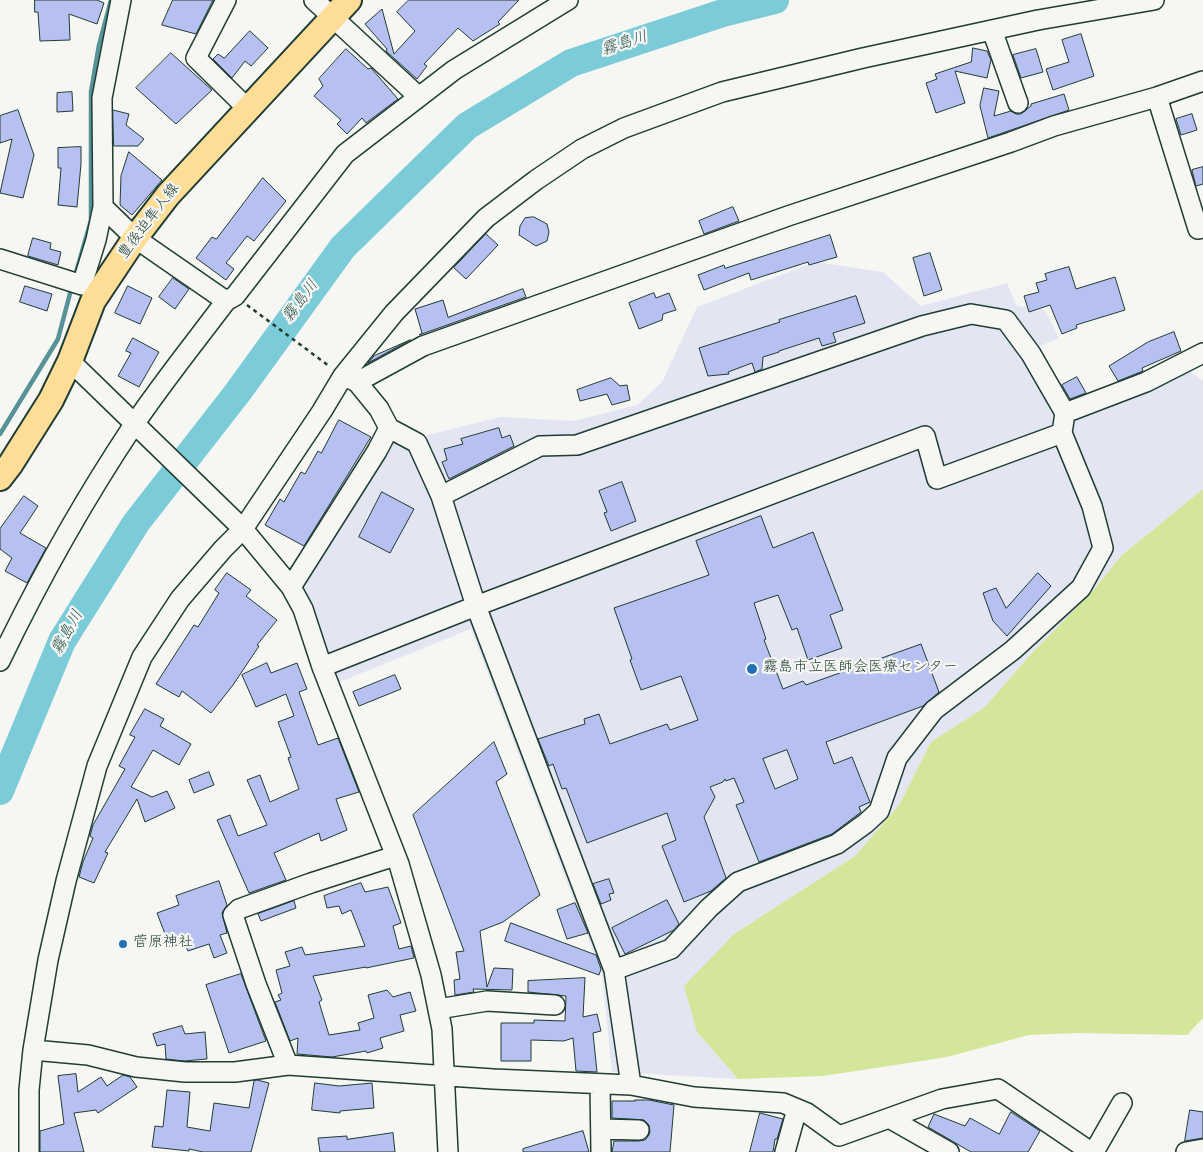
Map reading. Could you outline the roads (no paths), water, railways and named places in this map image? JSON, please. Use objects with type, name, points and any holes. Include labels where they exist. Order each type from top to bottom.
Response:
[{"type":"main road","name":"豊後迫隼人線","points":[[0,478],[51,400],[70,360],[93,301],[134,238],[168,195],[349,0]]},
{"type":"street","points":[[0,259],[75,283],[96,240],[103,207],[102,98],[121,0]]},
{"type":"street","points":[[226,0],[196,58],[248,109]]},
{"type":"street","points":[[314,0],[419,97]]},
{"type":"street","points":[[0,661],[29,601],[111,459],[134,424],[230,298],[345,154],[454,70],[568,0]]},
{"type":"street","points":[[29,1152],[29,1090],[32,1050],[48,960],[64,890],[97,766],[142,657],[180,599],[223,549],[243,530],[322,411],[350,379],[394,313],[486,218],[536,180],[582,149],[624,128],[722,92],[863,58],[1038,20],[1154,0]]},
{"type":"street","points":[[992,30],[1018,103]]},
{"type":"street","points":[[350,379],[423,346],[788,216],[1054,126],[1157,97],[1203,81]]},
{"type":"street","points":[[1157,97],[1198,229],[1203,228]]},
{"type":"street","points":[[103,207],[134,238],[230,298]]},
{"type":"street","points":[[441,496],[540,446],[577,445],[922,326],[971,314],[1006,320],[1031,354],[1066,413],[1062,433],[1092,506],[1103,548],[1081,588],[1013,650],[934,710],[897,758],[879,811],[866,823],[837,844],[738,882],[709,908],[671,949],[614,970]]},
{"type":"street","points":[[1066,413],[1146,382],[1203,353]]},
{"type":"street","points":[[70,360],[243,530],[291,587],[303,609],[322,667],[395,856],[431,975],[442,1029],[448,1152]]},
{"type":"street","points":[[350,379],[378,409],[389,428],[417,443],[441,496],[476,606],[614,970],[631,1085]]},
{"type":"street","points":[[291,587],[377,451],[389,428]]},
{"type":"street","points":[[322,667],[476,606],[925,436],[937,479],[1062,433]]},
{"type":"street","points":[[288,1065],[256,984],[233,915],[239,909],[395,856]]},
{"type":"street","points":[[438,1009],[487,1001],[555,1005]]},
{"type":"street","points":[[32,1050],[88,1055],[136,1067],[185,1072],[235,1072],[288,1065],[494,1079],[631,1085],[694,1098],[783,1103],[807,1113],[836,1144],[888,1118],[942,1099],[998,1089],[1092,1152],[1122,1103]]},
{"type":"street","points":[[600,1084],[601,1152]]},
{"type":"street","points":[[785,1152],[797,1109]]},
{"type":"street","points":[[888,1118],[949,1152]]},
{"type":"street","points":[[601,1129],[639,1130]]},
{"type":"street","points":[[1186,1152],[1203,1149]]},
{"type":"waterway","points":[[75,276],[91,220],[91,92],[99,45],[111,0]]},
{"type":"waterway","name":"霧島川","points":[[0,791],[62,641],[136,523],[238,392],[343,247],[467,126],[571,63],[723,13],[775,0]]},
{"type":"waterway","points":[[0,434],[58,339],[72,286]]},
{"type":"place","name":"霧島市立医師会医療センター","points":[[752,669]]},
{"type":"place","name":"菅原神社","points":[[123,944]]}]
